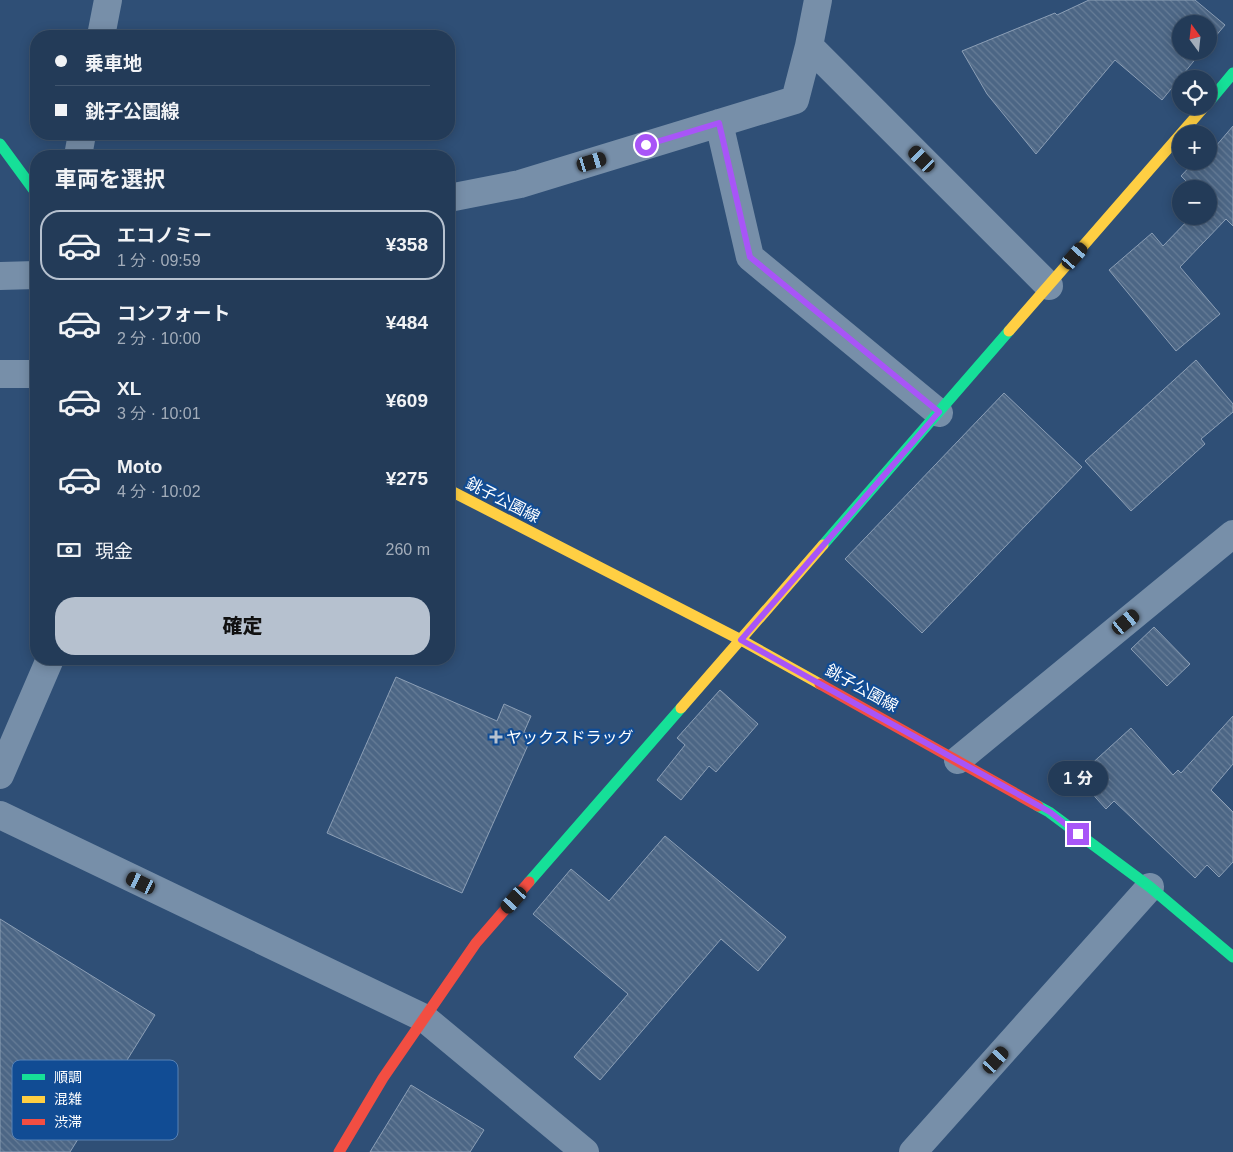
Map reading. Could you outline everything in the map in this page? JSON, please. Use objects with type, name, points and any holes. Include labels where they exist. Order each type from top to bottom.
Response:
[{"type":"street","points":[[102,30],[108,0]]},
{"type":"street","points":[[455,197],[520,184],[795,100],[809,46],[818,0]]},
{"type":"street","points":[[809,46],[1050,286]]},
{"type":"street","points":[[1217,92],[1233,73]]},
{"type":"street","points":[[339,1152],[383,1078],[476,943],[1197,115]]},
{"type":"street","points":[[719,123],[750,257],[939,412]]},
{"type":"street","points":[[0,144],[30,185]]},
{"type":"street","points":[[0,276],[30,275]]},
{"type":"street","points":[[0,374],[30,374]]},
{"type":"street","name":"銚子公園線","points":[[455,493],[741,640],[1050,812],[1150,887],[1233,957]]},
{"type":"street","points":[[958,760],[1233,534]]},
{"type":"street","points":[[0,775],[47,665]]},
{"type":"street","points":[[0,815],[424,1018],[585,1152]]},
{"type":"street","points":[[919,1150],[1150,887]]},
{"type":"building","points":[[1089,0],[1195,0],[1213,15],[1172,15],[1172,60],[1195,60],[1186,70],[1172,70],[1172,88],[1162,100],[1115,60],[1036,154],[987,94],[962,51],[1055,13],[1057,15]]},
{"type":"building","points":[[1218,19],[1225,25],[1218,33]]},
{"type":"building","points":[[1233,126],[1233,226],[1226,219],[1180,267],[1220,314],[1176,351],[1109,270],[1152,233],[1163,246],[1183,225],[1217,225],[1217,180],[1185,180],[1181,176],[1187,170],[1217,170],[1217,145]]},
{"type":"building","points":[[1196,360],[1233,404],[1233,412],[1201,439],[1205,444],[1131,511],[1085,461]]},
{"type":"building","points":[[1004,393],[1082,467],[922,633],[845,559]]},
{"type":"building","points":[[1154,627],[1190,664],[1167,686],[1131,649]]},
{"type":"building","points":[[396,677],[497,721],[504,704],[531,716],[524,732],[532,736],[462,893],[327,833]]},
{"type":"building","points":[[720,690],[758,724],[716,772],[709,766],[681,800],[657,780],[685,745],[677,738]]},
{"type":"building","points":[[1233,716],[1233,764],[1211,790],[1233,812],[1233,862],[1219,877],[1207,865],[1195,878],[1114,801],[1106,809],[1077,777],[1131,728],[1173,775],[1178,770],[1181,773]]},
{"type":"building","points":[[665,836],[786,937],[758,971],[721,939],[600,1080],[574,1057],[628,994],[533,914],[571,869],[609,901]]},
{"type":"building","points":[[0,919],[155,1015],[127,1060],[12,1060],[12,1140],[77,1140],[70,1152],[0,1152]]},
{"type":"building","points":[[411,1085],[484,1130],[470,1152],[370,1152]]},
{"type":"traffic: fast","points":[[1217,92],[1233,73]]},
{"type":"traffic: fast","points":[[0,144],[30,185]]},
{"type":"traffic: fast","points":[[823,545],[1009,331]]},
{"type":"traffic: fast","points":[[529,882],[681,708]]},
{"type":"traffic: fast","points":[[1038,806],[1049,812],[1150,887],[1233,957]]},
{"type":"traffic: slow","points":[[1009,331],[1197,115]]},
{"type":"traffic: slow","points":[[455,493],[741,640],[820,684]]},
{"type":"traffic: slow","points":[[681,708],[823,545]]},
{"type":"traffic: jam","points":[[820,684],[1038,806]]},
{"type":"traffic: jam","points":[[339,1152],[383,1078],[476,943],[529,882]]},
{"type":"place","name":"ヤックスドラッグ","points":[[496,737]]},
{"type":"route","points":[[646,145],[719,123],[750,257],[939,412],[741,640],[1050,812],[1078,834]]}]
